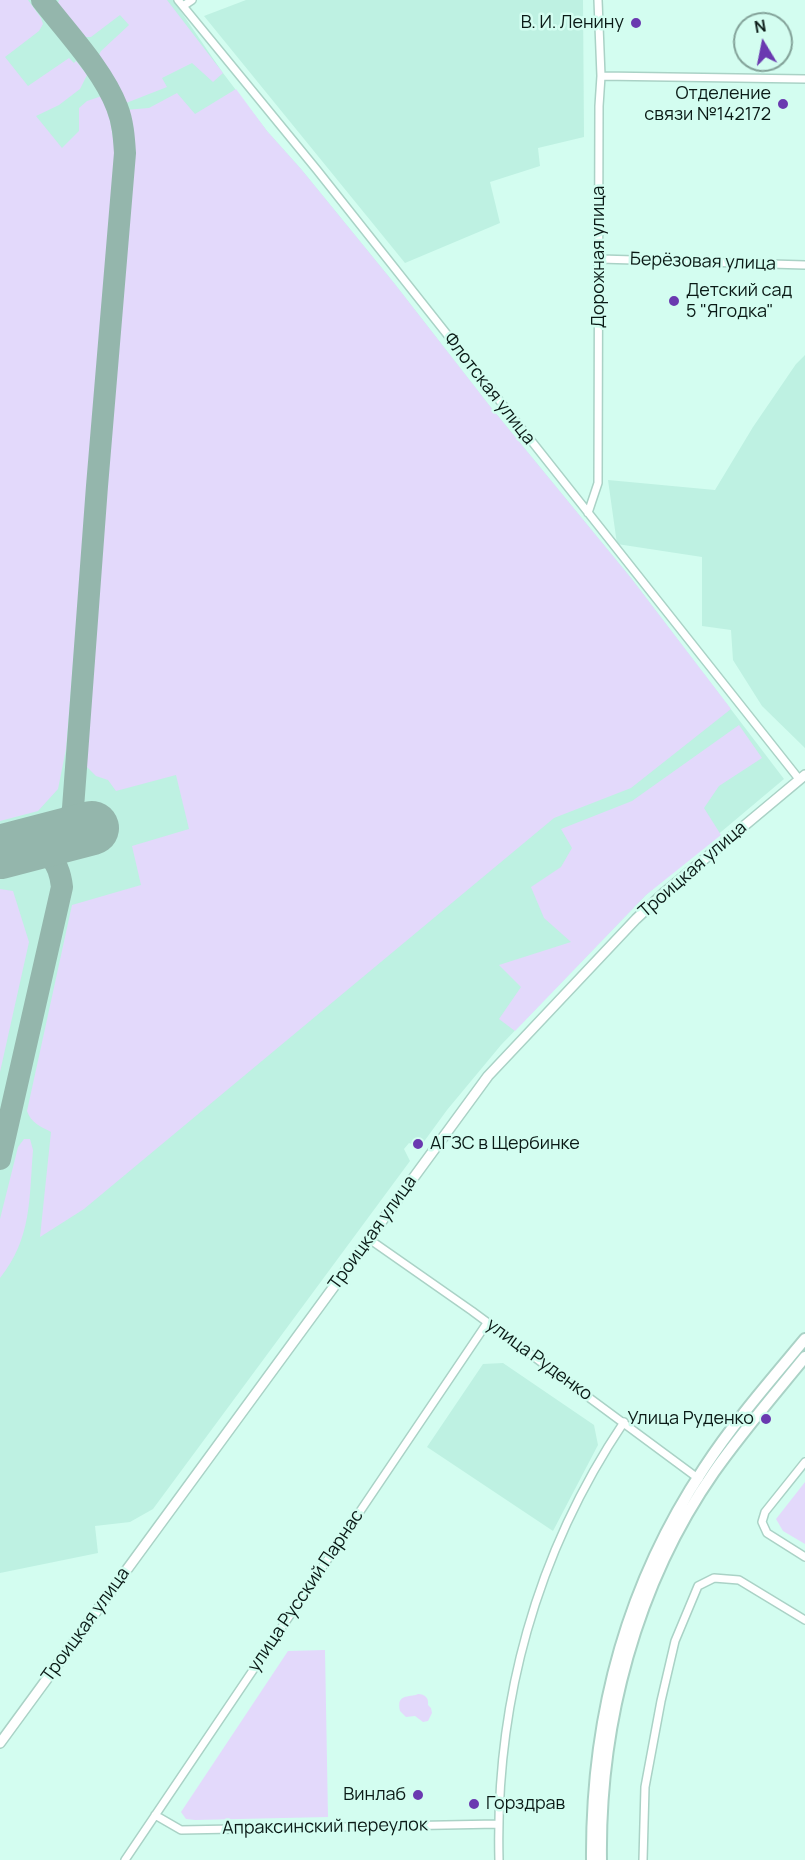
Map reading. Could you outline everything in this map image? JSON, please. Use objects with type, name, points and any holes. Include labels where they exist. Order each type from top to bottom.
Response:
[{"type":"main road","points":[[601,1860],[607,1758],[615,1709],[627,1659],[642,1613],[663,1561],[702,1481],[745,1411],[805,1338]]},
{"type":"main road","points":[[592,1860],[593,1804],[604,1708],[616,1657],[653,1561],[680,1506],[805,1357]]},
{"type":"street","points":[[181,3],[192,0]]},
{"type":"street","name":"Дорожная улица","points":[[588,513],[598,483],[601,76],[598,0]]},
{"type":"street","name":"Флотская улица","points":[[181,3],[802,777]]},
{"type":"street","points":[[601,76],[805,79]]},
{"type":"street","name":"Берёзовая улица","points":[[600,259],[805,265]]},
{"type":"street","name":"Троицкая улица","points":[[0,1743],[488,1076],[636,919],[802,777]]},
{"type":"street","name":"улица Руденко","points":[[369,1239],[624,1422],[702,1481]]},
{"type":"street","name":"улица Русский Парнас","points":[[125,1860],[487,1323]]},
{"type":"street","points":[[499,1860],[498,1824],[506,1724],[517,1668],[532,1614],[547,1569],[570,1517],[624,1422]]},
{"type":"street","points":[[805,1462],[765,1512],[762,1522],[767,1533],[805,1557]]},
{"type":"street","points":[[643,1860],[645,1787],[661,1701],[675,1641],[698,1586],[714,1578],[739,1580],[805,1620]]},
{"type":"street","name":"Апраксинский переулок","points":[[155,1815],[181,1830],[498,1824]]},
{"type":"shaded area","points":[[0,0],[173,0],[223,73],[267,131],[394,283],[489,405],[631,578],[784,779],[646,895],[501,1045],[447,1110],[420,1147],[409,1143],[404,1149],[410,1161],[153,1509],[130,1522],[95,1526],[98,1553],[0,1573]]},
{"type":"shaded area","points":[[0,0],[28,0],[43,24],[39,31],[5,57],[28,86],[69,58],[74,63],[76,61],[87,75],[80,89],[59,105],[36,116],[62,148],[79,131],[79,108],[87,101],[102,96],[110,120],[115,150],[66,749],[58,789],[38,811],[0,821]]},
{"type":"shaded area","points":[[59,0],[167,0],[223,73],[213,82],[192,63],[162,78],[167,87],[121,105],[96,61],[101,51],[129,25],[120,15],[91,37],[82,37],[57,6]]},
{"type":"shaded area","points":[[246,0],[583,0],[584,137],[538,148],[540,166],[490,182],[500,223],[405,263],[204,16]]},
{"type":"shaded area","points":[[236,89],[267,131],[394,283],[489,405],[631,578],[731,709],[631,788],[554,818],[84,1209],[40,1237],[51,1132],[33,1121],[27,1111],[72,905],[141,885],[132,846],[189,829],[176,775],[116,791],[108,780],[96,776],[81,761],[128,183],[130,152],[125,110],[149,108],[177,93],[195,114]]},
{"type":"shaded area","points":[[805,355],[805,748],[762,706],[733,660],[731,630],[702,626],[702,557],[617,544],[608,480],[715,490],[753,427],[796,364]]},
{"type":"shaded area","points":[[739,725],[762,758],[719,786],[704,808],[721,835],[646,895],[515,1031],[499,1019],[521,987],[499,965],[571,942],[544,918],[531,887],[561,867],[572,848],[561,829],[632,801]]},
{"type":"shaded area","points":[[0,889],[13,891],[29,942],[0,1072]]},
{"type":"shaded area","points":[[24,1139],[30,1139],[33,1150],[27,1217],[18,1248],[0,1278],[0,1219],[18,1147]]},
{"type":"shaded area","points":[[503,1363],[594,1425],[598,1445],[553,1531],[427,1447],[483,1364]]},
{"type":"shaded area","points":[[805,1482],[805,1544],[783,1531],[776,1519]]},
{"type":"shaded area","points":[[325,1650],[328,1817],[186,1819],[181,1812],[288,1651]]},
{"type":"shaded area","points":[[418,1694],[426,1697],[431,1708],[432,1713],[428,1721],[423,1722],[415,1716],[406,1717],[400,1711],[400,1701],[404,1697]]},
{"type":"taxiway","points":[[42,0],[83,51],[111,93],[121,118],[125,153],[73,808],[71,817],[61,835]]},
{"type":"taxiway","points":[[0,1159],[62,887],[58,869],[50,857],[38,850],[20,846]]},
{"type":"runway","points":[[0,852],[92,828]]},
{"type":"place","name":"В. И. Ленину","points":[[636,23]]},
{"type":"place","name":"Отделение связи №142172","points":[[783,104]]},
{"type":"place","name":"Детский сад 5 \"Ягодка\"","points":[[674,301]]},
{"type":"place","name":"АГЗС в Щербинке","points":[[418,1144]]},
{"type":"place","name":"Улица Руденко","points":[[766,1419]]},
{"type":"place","name":"Винлаб","points":[[418,1795]]},
{"type":"place","name":"Горздрав","points":[[474,1804]]}]
